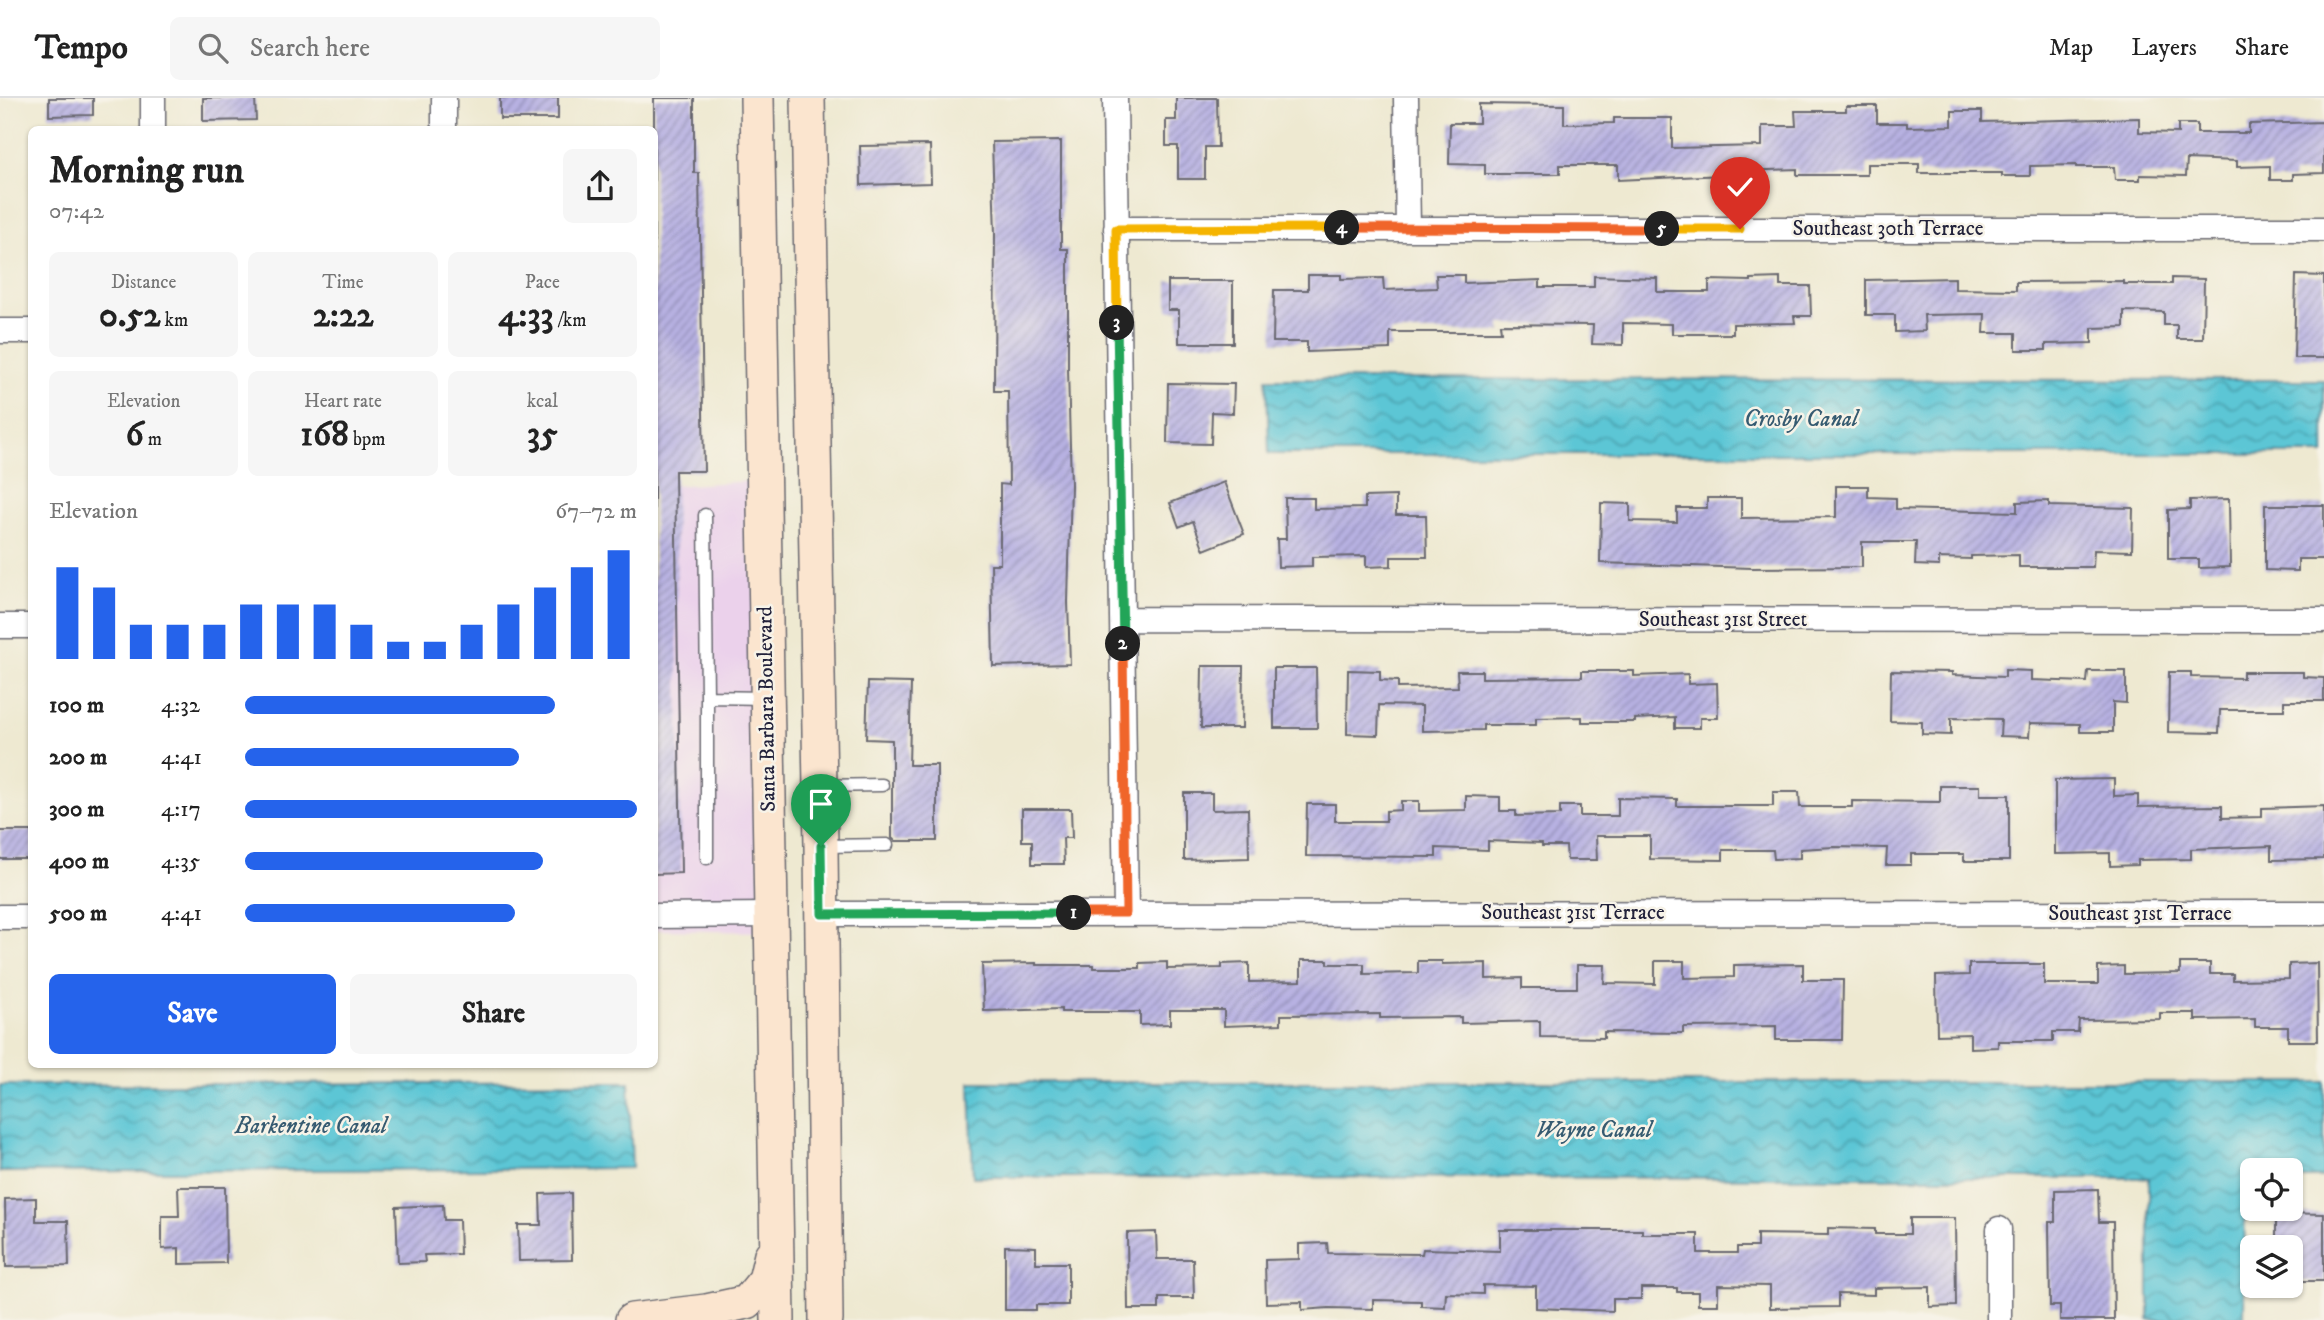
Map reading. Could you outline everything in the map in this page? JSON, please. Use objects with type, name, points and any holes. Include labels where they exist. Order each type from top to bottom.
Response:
[{"type":"main road","name":"Santa Barbara Boulevard","points":[[757,98],[778,1320]]},
{"type":"main road","points":[[808,98],[826,1320]]},
{"type":"main road","points":[[632,1320],[706,1311],[747,1302],[765,1280],[776,1235]]},
{"type":"street","points":[[153,98],[153,126]]},
{"type":"street","points":[[444,98],[444,126]]},
{"type":"street","points":[[1115,98],[1126,913]]},
{"type":"street","points":[[1406,98],[1408,228]]},
{"type":"street","name":"Southeast 30th Terrace","points":[[1116,229],[2324,229]]},
{"type":"street","points":[[0,331],[28,331]]},
{"type":"street","name":"Southeast 31st Street","points":[[1123,620],[2324,620]]},
{"type":"street","points":[[0,626],[28,626]]},
{"type":"street","name":"Southeast 31st Terrace","points":[[822,914],[2324,913]]},
{"type":"street","points":[[658,916],[771,915]]},
{"type":"street","points":[[0,918],[28,917]]},
{"type":"street","points":[[1999,1229],[1999,1320]]},
{"type":"lane","points":[[705,515],[707,858]]},
{"type":"lane","points":[[708,697],[767,698]]},
{"type":"lane","points":[[820,786],[882,785]]},
{"type":"lane","points":[[821,846],[887,845]]},
{"type":"shaded area","points":[[752,481],[760,932],[658,930],[658,487]]},
{"type":"water","name":"Crosby Canal","points":[[1267,379],[2324,380],[2324,454],[1269,454]]},
{"type":"water","name":"Barkentine Canal","points":[[629,1082],[632,1168],[0,1172],[0,1085]]},
{"type":"water","name":"Wayne Canal","points":[[970,1082],[2324,1082],[2324,1178],[2303,1178],[2303,1158],[2240,1158],[2240,1221],[2245,1221],[2245,1235],[2240,1235],[2240,1298],[2244,1298],[2244,1320],[2149,1320],[2149,1178],[973,1177]]},
{"type":"building","points":[[49,98],[93,98],[93,115],[49,116]]},
{"type":"building","points":[[203,98],[255,98],[256,120],[203,121]]},
{"type":"building","points":[[500,98],[558,98],[558,119],[500,119]]},
{"type":"building","points":[[654,98],[694,98],[694,173],[699,173],[704,471],[675,471],[681,873],[658,874],[658,126],[654,126]]},
{"type":"building","points":[[1176,98],[1217,98],[1218,147],[1205,147],[1205,179],[1178,179],[1178,146],[1166,146],[1166,120],[1176,120]]},
{"type":"building","points":[[1479,104],[1564,105],[1564,124],[1614,123],[1614,118],[1672,118],[1672,148],[1762,146],[1762,126],[1796,126],[1795,111],[1846,111],[1846,106],[1877,106],[1877,123],[1907,123],[1907,127],[1952,126],[1952,111],[1982,111],[1982,122],[2139,118],[2139,132],[2178,133],[2178,124],[2197,124],[2197,133],[2249,133],[2249,124],[2324,122],[2324,173],[2293,174],[2293,180],[2270,180],[2270,166],[2237,167],[2237,161],[2187,159],[2186,176],[2140,175],[2140,180],[2115,180],[2114,167],[2076,165],[2030,166],[2030,176],[2002,176],[2002,173],[1919,173],[1919,164],[1867,164],[1867,175],[1797,175],[1797,169],[1618,180],[1618,165],[1560,165],[1560,174],[1485,174],[1485,165],[1449,164],[1450,123],[1479,123]]},
{"type":"building","points":[[1061,141],[1061,249],[1068,249],[1070,664],[993,666],[991,564],[1000,564],[1000,484],[1009,485],[1008,391],[994,391],[995,234],[992,142]]},
{"type":"building","points":[[930,145],[931,183],[861,185],[860,146]]},
{"type":"building","points":[[1308,275],[1341,275],[1341,279],[1383,278],[1384,290],[1437,288],[1436,275],[1464,275],[1464,283],[1540,280],[1540,287],[1594,287],[1594,276],[1657,278],[1657,292],[1709,292],[1709,280],[1751,281],[1780,278],[1780,286],[1810,286],[1811,316],[1794,316],[1795,323],[1733,324],[1733,334],[1672,334],[1672,324],[1623,323],[1623,345],[1592,344],[1593,325],[1500,324],[1501,332],[1390,332],[1390,349],[1307,352],[1307,342],[1273,342],[1274,290],[1308,290]]},
{"type":"building","points":[[2296,275],[2324,276],[2324,358],[2294,358]]},
{"type":"building","points":[[1955,278],[1955,289],[2016,290],[2016,282],[2124,281],[2124,284],[2172,284],[2172,278],[2204,279],[2203,339],[2177,339],[2177,325],[2164,325],[2164,312],[2124,311],[2124,327],[2092,328],[2092,343],[2046,344],[2046,350],[2016,350],[2016,333],[1984,333],[1985,314],[1924,315],[1925,331],[1895,332],[1895,315],[1866,315],[1866,280]]},
{"type":"building","points":[[1168,281],[1233,281],[1233,343],[1179,343],[1179,310],[1168,310]]},
{"type":"building","points":[[1168,383],[1234,384],[1233,413],[1212,412],[1211,444],[1167,443]]},
{"type":"building","points":[[1224,482],[1244,534],[1204,550],[1193,521],[1179,527],[1170,503]]},
{"type":"building","points":[[1836,486],[1868,486],[1868,497],[1896,498],[1896,509],[2017,512],[2017,502],[2049,501],[2049,506],[2133,508],[2132,551],[2094,550],[2093,567],[2019,567],[2019,555],[1971,556],[1971,559],[1939,558],[1939,566],[1915,565],[1916,542],[1862,542],[1862,567],[1752,568],[1600,563],[1601,503],[1630,504],[1630,521],[1677,522],[1677,508],[1707,508],[1707,498],[1741,498],[1741,518],[1836,517]]},
{"type":"building","points":[[1396,496],[1396,515],[1426,515],[1427,557],[1391,557],[1391,566],[1366,567],[1366,556],[1312,557],[1312,566],[1278,567],[1277,539],[1286,539],[1285,498],[1314,498],[1314,509],[1365,508],[1365,497]]},
{"type":"building","points":[[2229,499],[2230,567],[2199,568],[2199,559],[2168,559],[2168,510],[2190,509],[2190,500]]},
{"type":"building","points":[[2265,505],[2324,505],[2324,559],[2298,559],[2298,571],[2265,570]]},
{"type":"building","points":[[1202,666],[1243,666],[1242,728],[1201,728]]},
{"type":"building","points":[[1274,668],[1316,668],[1317,728],[1274,728]]},
{"type":"building","points":[[1348,670],[1380,671],[1380,680],[1398,681],[1398,688],[1458,687],[1457,671],[1482,671],[1482,678],[1582,677],[1582,671],[1634,671],[1634,676],[1688,674],[1688,684],[1717,683],[1718,718],[1700,718],[1700,728],[1675,728],[1675,717],[1635,719],[1635,722],[1582,722],[1582,717],[1536,718],[1536,725],[1483,725],[1483,730],[1422,731],[1422,706],[1379,705],[1378,735],[1347,734]]},
{"type":"building","points":[[2005,670],[2031,671],[2031,680],[2087,682],[2088,671],[2126,671],[2126,703],[2113,702],[2113,732],[2080,732],[2080,724],[2030,723],[2029,737],[2000,736],[2001,719],[1951,718],[1951,735],[1922,734],[1922,722],[1890,721],[1891,671],[1952,672],[1952,675],[2005,677]]},
{"type":"building","points":[[2169,672],[2191,672],[2191,677],[2243,678],[2243,672],[2303,672],[2303,677],[2324,678],[2324,701],[2284,701],[2284,710],[2220,710],[2219,733],[2168,732]]},
{"type":"building","points":[[868,682],[911,683],[909,765],[937,765],[937,841],[895,841],[892,838],[892,740],[866,739]]},
{"type":"building","points":[[2114,779],[2114,796],[2138,795],[2138,807],[2222,806],[2222,818],[2262,817],[2262,808],[2324,806],[2324,859],[2271,860],[2271,846],[2191,849],[2191,859],[2138,860],[2138,865],[2110,866],[2110,853],[2055,854],[2055,780]]},
{"type":"building","points":[[1940,786],[1980,786],[1980,795],[2009,795],[2009,861],[1964,861],[1964,854],[1911,854],[1911,865],[1886,865],[1887,848],[1834,847],[1800,849],[1800,858],[1774,859],[1773,850],[1723,850],[1723,860],[1650,859],[1650,836],[1596,836],[1597,860],[1567,860],[1566,846],[1488,841],[1488,850],[1436,848],[1436,857],[1306,856],[1307,804],[1335,804],[1335,821],[1386,821],[1386,811],[1401,810],[1401,801],[1419,801],[1419,811],[1466,810],[1466,796],[1500,797],[1500,811],[1516,811],[1516,816],[1560,815],[1560,806],[1580,806],[1580,816],[1618,816],[1618,798],[1677,799],[1677,806],[1773,806],[1773,792],[1799,792],[1800,807],[1852,807],[1852,801],[1940,802]]},
{"type":"building","points":[[1184,793],[1212,793],[1212,810],[1248,809],[1249,858],[1184,860]]},
{"type":"building","points":[[1022,809],[1071,809],[1072,838],[1063,838],[1064,864],[1032,864],[1032,841],[1022,841]]},
{"type":"building","points":[[0,831],[28,831],[28,859],[0,859]]},
{"type":"building","points":[[1301,960],[1328,960],[1328,964],[1364,964],[1364,974],[1418,973],[1418,961],[1442,961],[1442,964],[1486,963],[1486,979],[1522,978],[1522,988],[1577,988],[1577,965],[1605,965],[1604,983],[1655,984],[1655,961],[1684,961],[1684,978],[1734,977],[1734,965],[1803,964],[1803,980],[1843,980],[1842,1040],[1776,1040],[1776,1026],[1683,1027],[1683,1033],[1604,1032],[1604,1038],[1540,1037],[1540,1021],[1461,1023],[1461,1017],[1281,1015],[1281,1024],[1224,1026],[1224,1010],[1170,1010],[1170,1024],[1140,1025],[1140,1012],[1061,1012],[1061,1009],[984,1011],[982,964],[1036,963],[1093,965],[1093,968],[1140,968],[1140,963],[1167,962],[1167,969],[1222,968],[1222,964],[1249,963],[1249,982],[1301,981]]},
{"type":"building","points":[[2180,963],[2210,963],[2210,974],[2233,974],[2233,980],[2289,979],[2289,964],[2317,963],[2318,1041],[2288,1041],[2288,1027],[2255,1027],[2255,1019],[2195,1020],[2195,1013],[2160,1013],[2160,1019],[2079,1020],[2078,1032],[2053,1032],[2053,1041],[1998,1041],[1998,1047],[1970,1048],[1970,1034],[1937,1035],[1936,976],[1969,975],[1969,964],[2044,964],[2044,984],[2098,984],[2098,967],[2124,966],[2124,974],[2180,973]]},
{"type":"building","points":[[178,1187],[225,1187],[226,1263],[179,1264],[179,1248],[162,1249],[162,1216],[179,1216]]},
{"type":"building","points":[[2098,1189],[2099,1222],[2113,1222],[2114,1320],[2060,1320],[2060,1306],[2050,1306],[2049,1222],[2055,1222],[2055,1190]]},
{"type":"building","points":[[571,1193],[572,1260],[519,1261],[518,1225],[541,1225],[540,1194]]},
{"type":"building","points":[[36,1198],[36,1221],[68,1221],[69,1266],[6,1267],[5,1199]]},
{"type":"building","points":[[443,1205],[444,1220],[459,1220],[460,1254],[424,1255],[425,1262],[398,1263],[396,1207]]},
{"type":"building","points":[[2303,1214],[2324,1214],[2324,1281],[2303,1281],[2303,1235],[2276,1235],[2276,1221],[2303,1221]]},
{"type":"building","points":[[1910,1218],[1955,1218],[1956,1306],[1930,1307],[1930,1287],[1874,1288],[1874,1295],[1838,1294],[1838,1307],[1770,1308],[1770,1286],[1718,1285],[1718,1305],[1698,1305],[1698,1292],[1677,1292],[1677,1288],[1641,1288],[1641,1299],[1613,1299],[1613,1311],[1536,1308],[1536,1286],[1483,1285],[1483,1294],[1446,1293],[1445,1307],[1421,1306],[1421,1301],[1373,1300],[1373,1309],[1302,1310],[1302,1302],[1266,1303],[1265,1260],[1299,1259],[1299,1244],[1327,1243],[1328,1253],[1422,1254],[1423,1249],[1500,1251],[1500,1230],[1642,1230],[1642,1234],[1698,1234],[1698,1253],[1737,1253],[1737,1247],[1757,1247],[1757,1234],[1828,1235],[1828,1228],[1875,1229],[1875,1234],[1910,1234]]},
{"type":"building","points":[[1156,1232],[1157,1259],[1193,1259],[1194,1298],[1159,1298],[1159,1309],[1128,1309],[1127,1233]]},
{"type":"building","points":[[1005,1246],[1036,1247],[1036,1263],[1068,1263],[1068,1305],[1036,1305],[1036,1310],[1005,1310]]},
{"type":"route","points":[[821,846],[822,914],[1126,913],[1116,229],[1740,229]]}]
